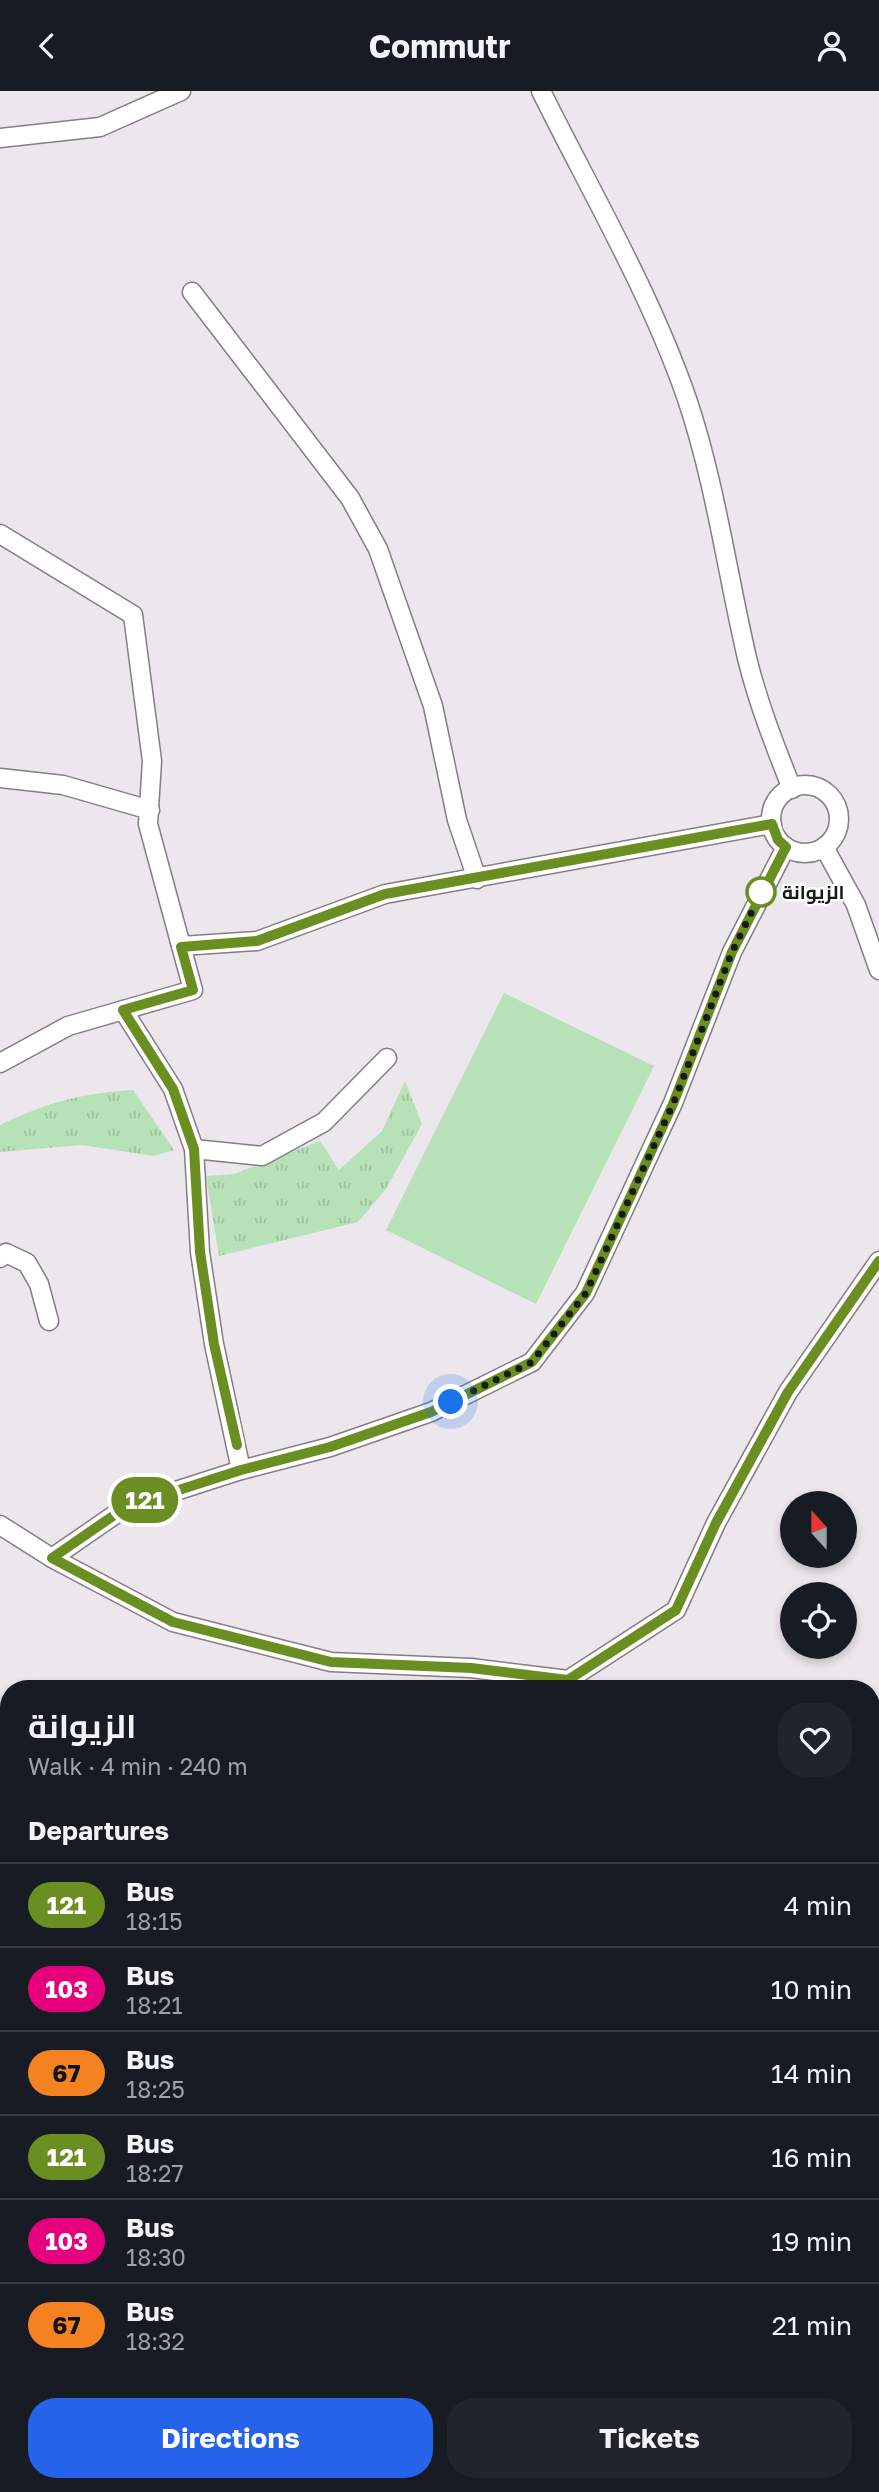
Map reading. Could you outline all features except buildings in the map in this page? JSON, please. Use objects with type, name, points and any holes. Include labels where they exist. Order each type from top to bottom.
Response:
[{"type":"street","points":[[0,138],[100,127],[181,91]]},
{"type":"street","points":[[541,91],[651,312],[687,398],[699,438],[748,659],[760,703],[792,789]]},
{"type":"street","points":[[191,292],[350,498],[379,549],[433,706],[457,820],[477,879]]},
{"type":"street","points":[[0,534],[133,615],[152,761],[148,824],[193,990],[68,1026],[0,1063]]},
{"type":"street","points":[[0,778],[62,785],[150,810]]},
{"type":"street","points":[[809,786],[819,789],[835,803],[838,824],[835,835],[824,847],[808,853],[786,847],[778,840],[772,824],[773,807],[779,798],[792,789],[809,786]]},
{"type":"street","points":[[181,947],[257,941],[385,894],[772,824]]},
{"type":"street","points":[[52,1558],[126,1507],[241,1470],[330,1447],[431,1412],[532,1362],[586,1293],[673,1104],[732,952],[786,847]]},
{"type":"street","points":[[824,847],[856,905],[879,970]]},
{"type":"street","points":[[123,1010],[173,1089],[194,1149],[200,1252],[214,1344],[241,1470]]},
{"type":"street","points":[[194,1149],[262,1156],[324,1122],[387,1058]]},
{"type":"street","points":[[0,1258],[6,1253],[27,1263],[39,1283],[50,1321]]},
{"type":"street","points":[[574,1680],[676,1610],[716,1523],[788,1392],[879,1261]]},
{"type":"street","points":[[0,1525],[52,1558],[173,1622],[331,1662],[471,1668],[534,1680]]},
{"type":"green space","points":[[504,993],[654,1066],[536,1304],[386,1230]]},
{"type":"green space","points":[[405,1081],[422,1124],[386,1189],[358,1222],[219,1256],[206,1176],[234,1174],[320,1141],[339,1170],[382,1131]]},
{"type":"green space","points":[[133,1090],[174,1150],[154,1156],[82,1145],[0,1152],[0,1125],[64,1100]]},
{"type":"bus line","name":"121","points":[[237,1445],[214,1344],[200,1252],[194,1149],[173,1089],[123,1010],[193,990],[181,947],[223,946],[257,941],[385,894],[772,824],[778,840],[786,847],[732,952],[673,1104],[586,1293],[532,1362],[431,1412],[330,1447],[241,1470],[126,1507],[52,1558],[173,1622],[331,1662],[471,1668],[568,1680],[676,1610],[716,1523],[788,1392],[879,1261]]},
{"type":"place","name":"الزيوانة","points":[[761,892]]},
{"type":"route","points":[[451,1402],[532,1362],[586,1293],[673,1104],[732,952],[766,883],[761,892]]}]
